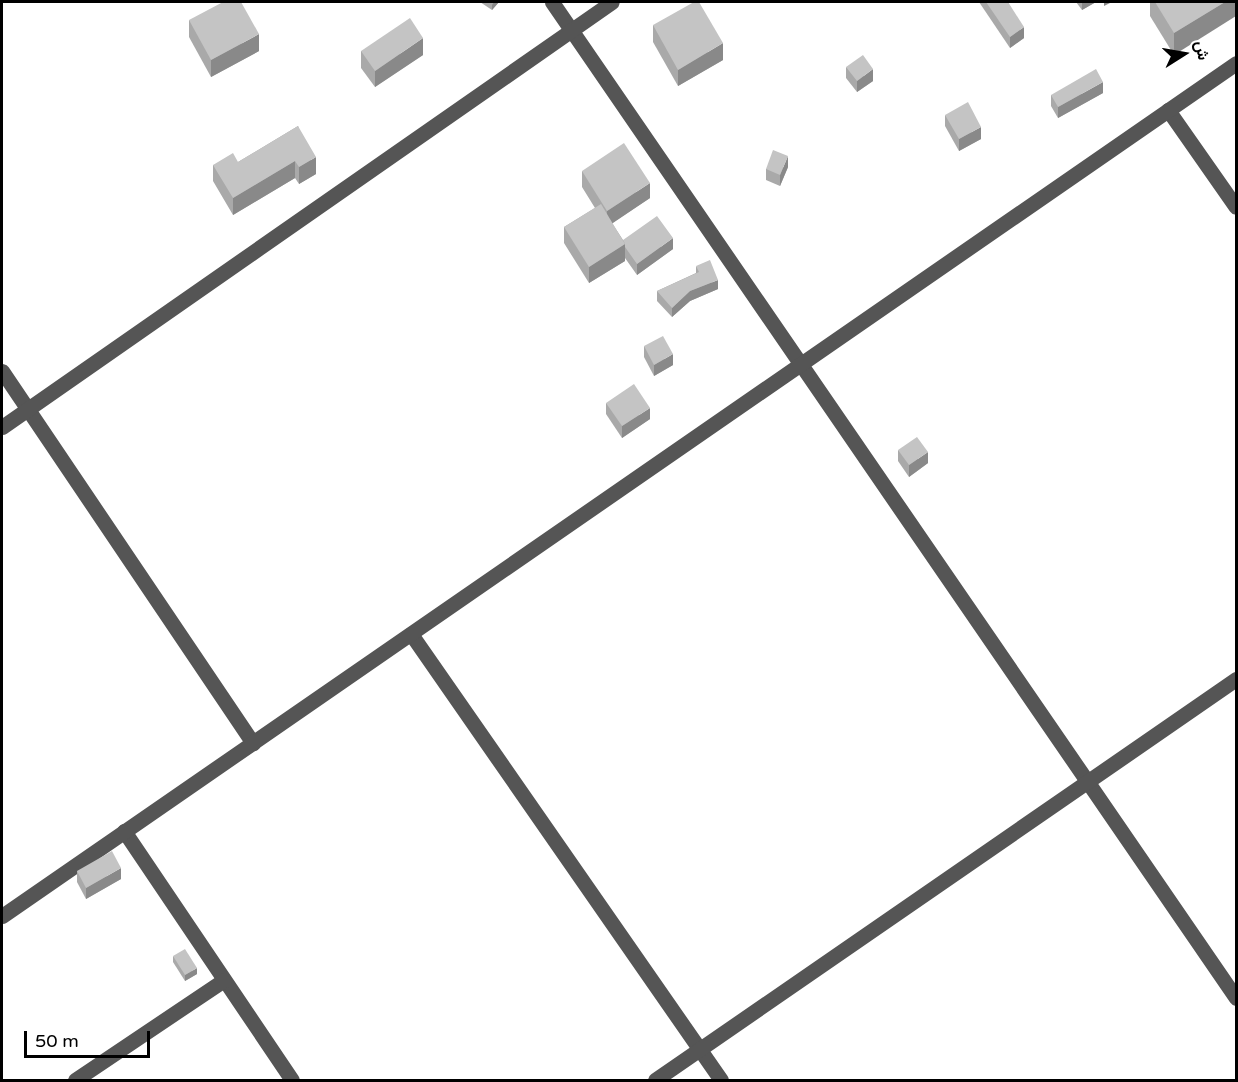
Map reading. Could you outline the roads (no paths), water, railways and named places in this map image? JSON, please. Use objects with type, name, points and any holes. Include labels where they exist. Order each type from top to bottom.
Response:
[{"type":"lane","points":[[552,2],[1236,998]]},
{"type":"lane","points":[[2,427],[612,2]]},
{"type":"lane","points":[[2,916],[1236,63]]},
{"type":"lane","points":[[1168,110],[1236,207]]},
{"type":"lane","points":[[2,371],[253,743]]},
{"type":"lane","points":[[411,634],[722,1080]]},
{"type":"lane","points":[[655,1080],[1236,679]]},
{"type":"lane","points":[[124,831],[292,1080]]},
{"type":"lane","points":[[75,1080],[224,980]]}]
